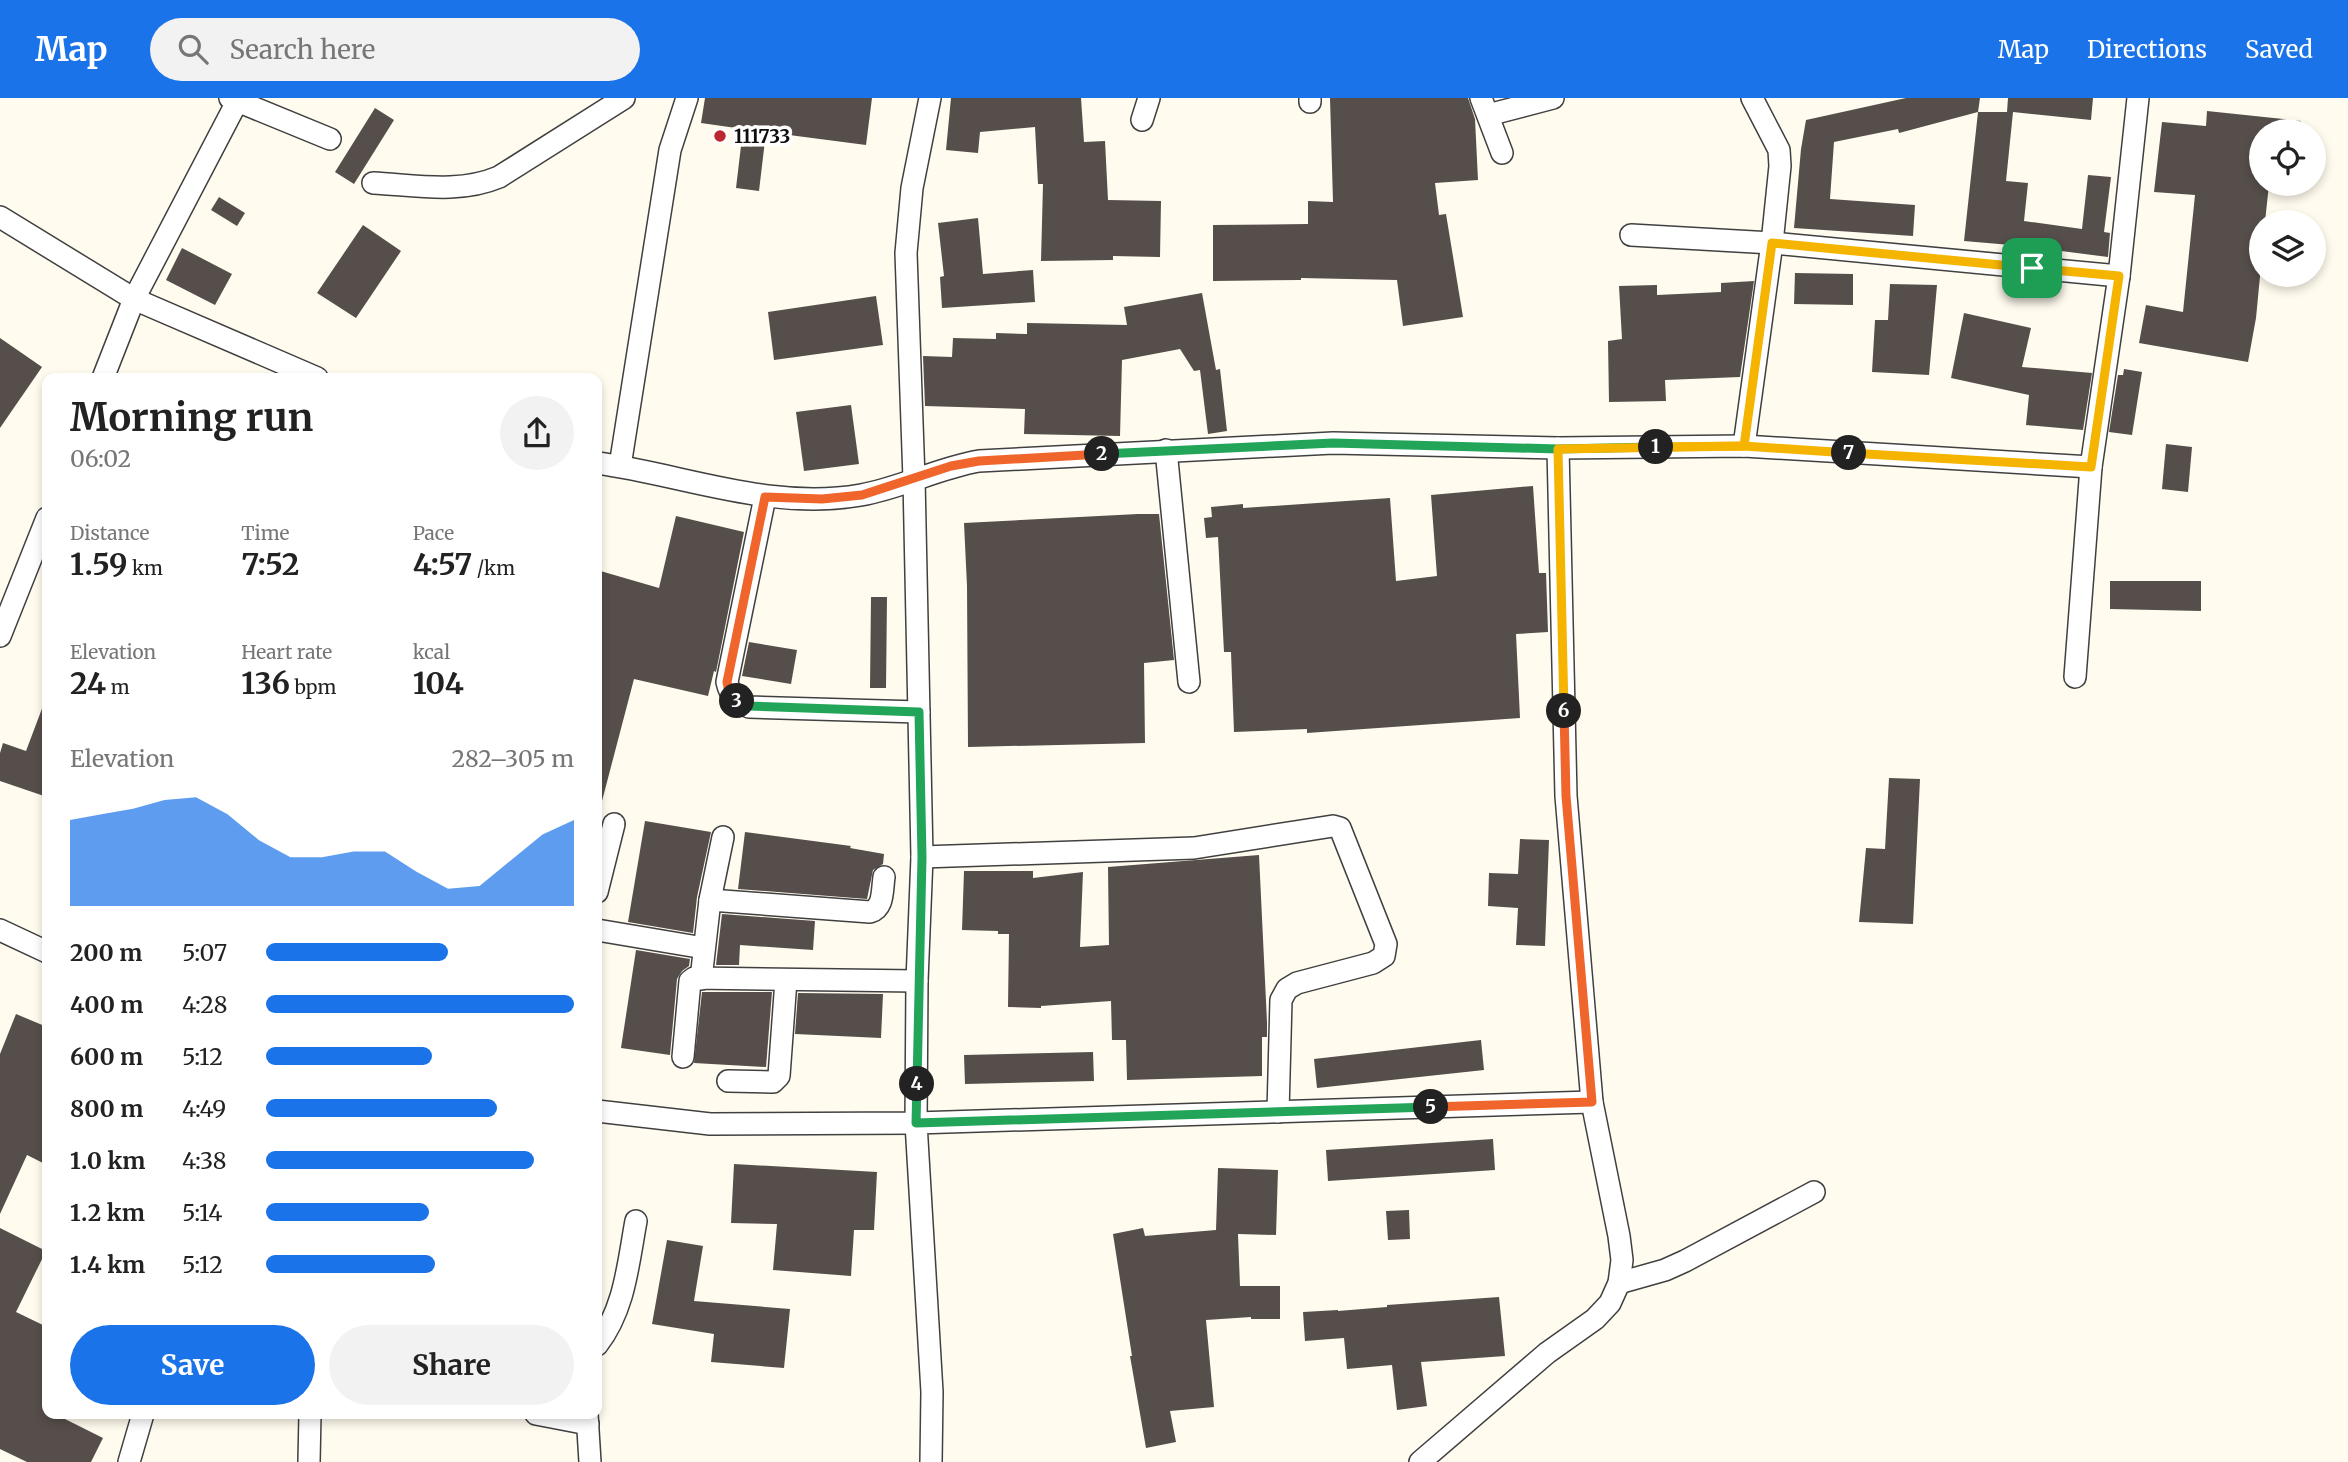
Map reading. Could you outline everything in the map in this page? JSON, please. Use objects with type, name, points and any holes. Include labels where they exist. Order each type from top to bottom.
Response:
[{"type":"street","points":[[373,183],[464,188],[481,185],[499,177],[624,98]]},
{"type":"street","points":[[620,466],[670,150],[687,98]]},
{"type":"street","points":[[930,98],[912,188],[906,253],[922,857],[917,981],[916,1123],[932,1392],[931,1462]]},
{"type":"street","points":[[1142,120],[1149,98]]},
{"type":"street","points":[[1502,153],[1484,106],[1553,98]]},
{"type":"street","points":[[1744,446],[1780,166],[1779,150],[1752,98]]},
{"type":"street","points":[[2075,677],[2091,467],[2119,276],[2138,98]]},
{"type":"street","points":[[105,373],[134,299],[235,99],[330,139]]},
{"type":"street","points":[[0,217],[134,299],[305,373]]},
{"type":"street","points":[[1631,235],[1772,243],[2119,276]]},
{"type":"street","points":[[602,464],[765,497],[822,499],[862,495],[951,466],[979,461],[1333,443],[1558,449],[1744,446],[2091,467]]},
{"type":"street","points":[[1420,1462],[1547,1353],[1595,1319],[1610,1303],[1619,1283],[1622,1259],[1619,1236],[1592,1102],[1566,796],[1558,449]]},
{"type":"street","points":[[1166,450],[1189,681]]},
{"type":"street","points":[[765,497],[727,682],[729,692],[735,700],[749,706],[919,712]]},
{"type":"street","points":[[0,636],[42,531]]},
{"type":"street","points":[[602,871],[614,824]]},
{"type":"street","points":[[922,857],[1194,848],[1333,826],[1340,828],[1386,944],[1384,956],[1373,963],[1297,983],[1287,989],[1281,1000],[1278,1112]]},
{"type":"street","points":[[701,979],[709,900],[723,837]]},
{"type":"street","points":[[709,900],[870,912],[880,906],[884,877]]},
{"type":"street","points":[[0,930],[42,950]]},
{"type":"street","points":[[602,931],[704,948]]},
{"type":"street","points":[[683,1056],[690,981],[694,978],[917,981]]},
{"type":"street","points":[[728,1081],[773,1082],[779,1076],[786,980]]},
{"type":"street","points":[[602,1112],[710,1124],[916,1123],[1592,1102]]},
{"type":"street","points":[[1619,1283],[1665,1270],[1685,1261],[1814,1192]]},
{"type":"street","points":[[602,1339],[608,1331],[621,1299],[636,1221]]},
{"type":"street","points":[[129,1462],[142,1419]]},
{"type":"street","points":[[309,1462],[310,1419]]},
{"type":"street","points":[[587,1419],[590,1462]]},
{"type":"building","points":[[705,98],[872,98],[866,145],[766,132],[759,191],[736,188],[743,129],[701,123]]},
{"type":"building","points":[[951,98],[1081,98],[1084,142],[1105,141],[1108,200],[1161,201],[1160,257],[1113,256],[1113,260],[1041,261],[1043,184],[1038,184],[1035,127],[980,132],[978,153],[946,150]]},
{"type":"building","points":[[1330,98],[1468,98],[1475,119],[1478,180],[1435,183],[1439,215],[1446,214],[1463,317],[1403,326],[1397,280],[1301,278],[1213,281],[1213,225],[1308,224],[1308,201],[1333,202]]},
{"type":"building","points":[[1906,98],[1980,98],[1978,112],[1899,133],[1898,129],[1834,142],[1830,199],[1915,205],[1913,236],[1794,228],[1806,120]]},
{"type":"building","points":[[2008,98],[2093,98],[2091,120],[2013,112],[2006,181],[2028,183],[2024,221],[2082,229],[2088,175],[2111,177],[2104,232],[2110,233],[2108,257],[1964,241],[1978,112],[2007,112]]},
{"type":"building","points":[[375,108],[394,120],[354,184],[335,172]]},
{"type":"building","points":[[2207,111],[2282,119],[2249,119],[2249,196],[2268,196],[2266,210],[2249,210],[2249,287],[2259,287],[2248,362],[2139,343],[2146,305],[2183,312],[2195,195],[2154,192],[2162,122],[2206,126]]},
{"type":"building","points":[[219,197],[245,213],[237,226],[211,210]]},
{"type":"building","points":[[978,218],[983,274],[1033,270],[1035,302],[942,308],[940,277],[944,276],[938,223]]},
{"type":"building","points":[[363,225],[401,251],[356,318],[317,293]]},
{"type":"building","points":[[182,248],[232,274],[215,305],[166,280]]},
{"type":"building","points":[[1795,273],[1853,274],[1853,305],[1794,304]]},
{"type":"building","points":[[1754,281],[1740,377],[1665,380],[1666,401],[1609,402],[1608,341],[1622,339],[1619,286],[1657,285],[1657,295],[1721,292],[1721,283]]},
{"type":"building","points":[[1890,284],[1937,285],[1929,375],[1872,372],[1875,320],[1888,320]]},
{"type":"building","points":[[1202,293],[1216,370],[1220,369],[1227,431],[1208,434],[1200,370],[1194,371],[1180,349],[1122,360],[1120,436],[1024,434],[1025,409],[925,406],[923,356],[952,357],[953,338],[996,339],[996,333],[1027,334],[1027,323],[1127,325],[1124,307]]},
{"type":"building","points":[[876,296],[883,345],[774,360],[768,312]]},
{"type":"building","points":[[1964,313],[2031,328],[2022,367],[2092,373],[2083,430],[2026,425],[2029,395],[1951,378]]},
{"type":"building","points":[[0,338],[42,367],[0,428]]},
{"type":"building","points":[[2124,369],[2142,372],[2132,435],[2109,432],[2118,375],[2123,375]]},
{"type":"building","points":[[851,405],[859,464],[804,471],[796,412]]},
{"type":"building","points":[[2166,444],[2192,447],[2188,492],[2162,489]]},
{"type":"building","points":[[1533,486],[1539,573],[1546,573],[1548,632],[1516,634],[1520,718],[1307,733],[1307,729],[1234,732],[1231,652],[1224,652],[1218,537],[1206,538],[1204,518],[1212,517],[1211,507],[1243,504],[1243,508],[1390,498],[1396,581],[1437,576],[1431,495]]},
{"type":"building","points":[[1159,514],[1174,660],[1144,663],[1145,743],[968,747],[964,523]]},
{"type":"building","points":[[676,516],[744,532],[716,672],[714,671],[708,696],[634,679],[602,801],[602,571],[659,588]]},
{"type":"building","points":[[2110,581],[2201,581],[2201,611],[2110,609]]},
{"type":"building","points":[[871,597],[887,597],[886,688],[870,688]]},
{"type":"building","points":[[749,642],[797,650],[791,684],[742,676]]},
{"type":"building","points":[[42,709],[42,795],[0,781],[0,753],[3,743],[26,751]]},
{"type":"building","points":[[1889,778],[1920,779],[1913,924],[1859,922],[1866,848],[1885,849]]},
{"type":"building","points":[[645,821],[711,832],[697,897],[693,933],[628,922]]},
{"type":"building","points":[[745,832],[851,846],[850,848],[884,854],[883,864],[873,870],[867,899],[738,889]]},
{"type":"building","points":[[1520,839],[1549,840],[1545,946],[1516,945],[1518,908],[1488,906],[1489,873],[1518,874]]},
{"type":"building","points":[[1259,855],[1267,1022],[1267,1037],[1262,1037],[1262,1076],[1127,1080],[1126,1040],[1112,1040],[1111,1001],[1041,1008],[1008,1007],[1009,934],[962,930],[964,871],[1033,871],[1033,878],[1083,872],[1080,947],[1109,945],[1108,867]]},
{"type":"building","points":[[722,914],[815,921],[813,950],[740,945],[739,965],[716,965]]},
{"type":"building","points":[[636,950],[690,959],[689,966],[677,979],[670,1055],[621,1048]]},
{"type":"building","points":[[702,992],[772,992],[766,1067],[694,1063]]},
{"type":"building","points":[[798,993],[883,994],[881,1038],[795,1034]]},
{"type":"building","points":[[16,1014],[42,1025],[42,1162],[27,1155],[0,1214],[0,1054]]},
{"type":"building","points":[[1481,1040],[1484,1070],[1317,1088],[1314,1059]]},
{"type":"building","points":[[1093,1052],[1094,1081],[965,1084],[964,1055]]},
{"type":"building","points":[[1493,1139],[1495,1170],[1328,1181],[1326,1150]]},
{"type":"building","points":[[734,1164],[877,1172],[874,1230],[854,1230],[851,1276],[773,1270],[777,1224],[731,1223]]},
{"type":"building","points":[[1218,1168],[1278,1170],[1276,1235],[1238,1234],[1240,1286],[1280,1286],[1280,1319],[1251,1317],[1206,1320],[1214,1407],[1170,1411],[1176,1442],[1146,1448],[1113,1234],[1143,1228],[1145,1236],[1216,1230]]},
{"type":"building","points":[[1409,1210],[1410,1239],[1388,1240],[1386,1211]]},
{"type":"building","points":[[0,1228],[42,1249],[42,1259],[16,1312],[42,1325],[42,1419],[65,1419],[103,1438],[91,1462],[27,1462],[0,1449]]},
{"type":"building","points":[[667,1240],[703,1246],[694,1301],[790,1309],[784,1368],[711,1362],[714,1334],[652,1324]]},
{"type":"building","points":[[1499,1297],[1505,1356],[1421,1362],[1427,1406],[1397,1410],[1392,1365],[1347,1369],[1344,1338],[1305,1341],[1303,1312]]},
{"type":"place","name":"111733","points":[[720,136]]},
{"type":"route","points":[[2032,268],[1772,243],[1744,446],[1558,449],[1333,443],[1166,450],[979,461],[951,466],[862,495],[822,499],[765,497],[727,682],[729,692],[735,700],[749,706],[919,712],[922,857],[917,981],[916,1123],[1592,1102],[1566,796],[1558,449],[1651,447],[1744,446],[2091,467],[2119,276],[2032,268]]}]
